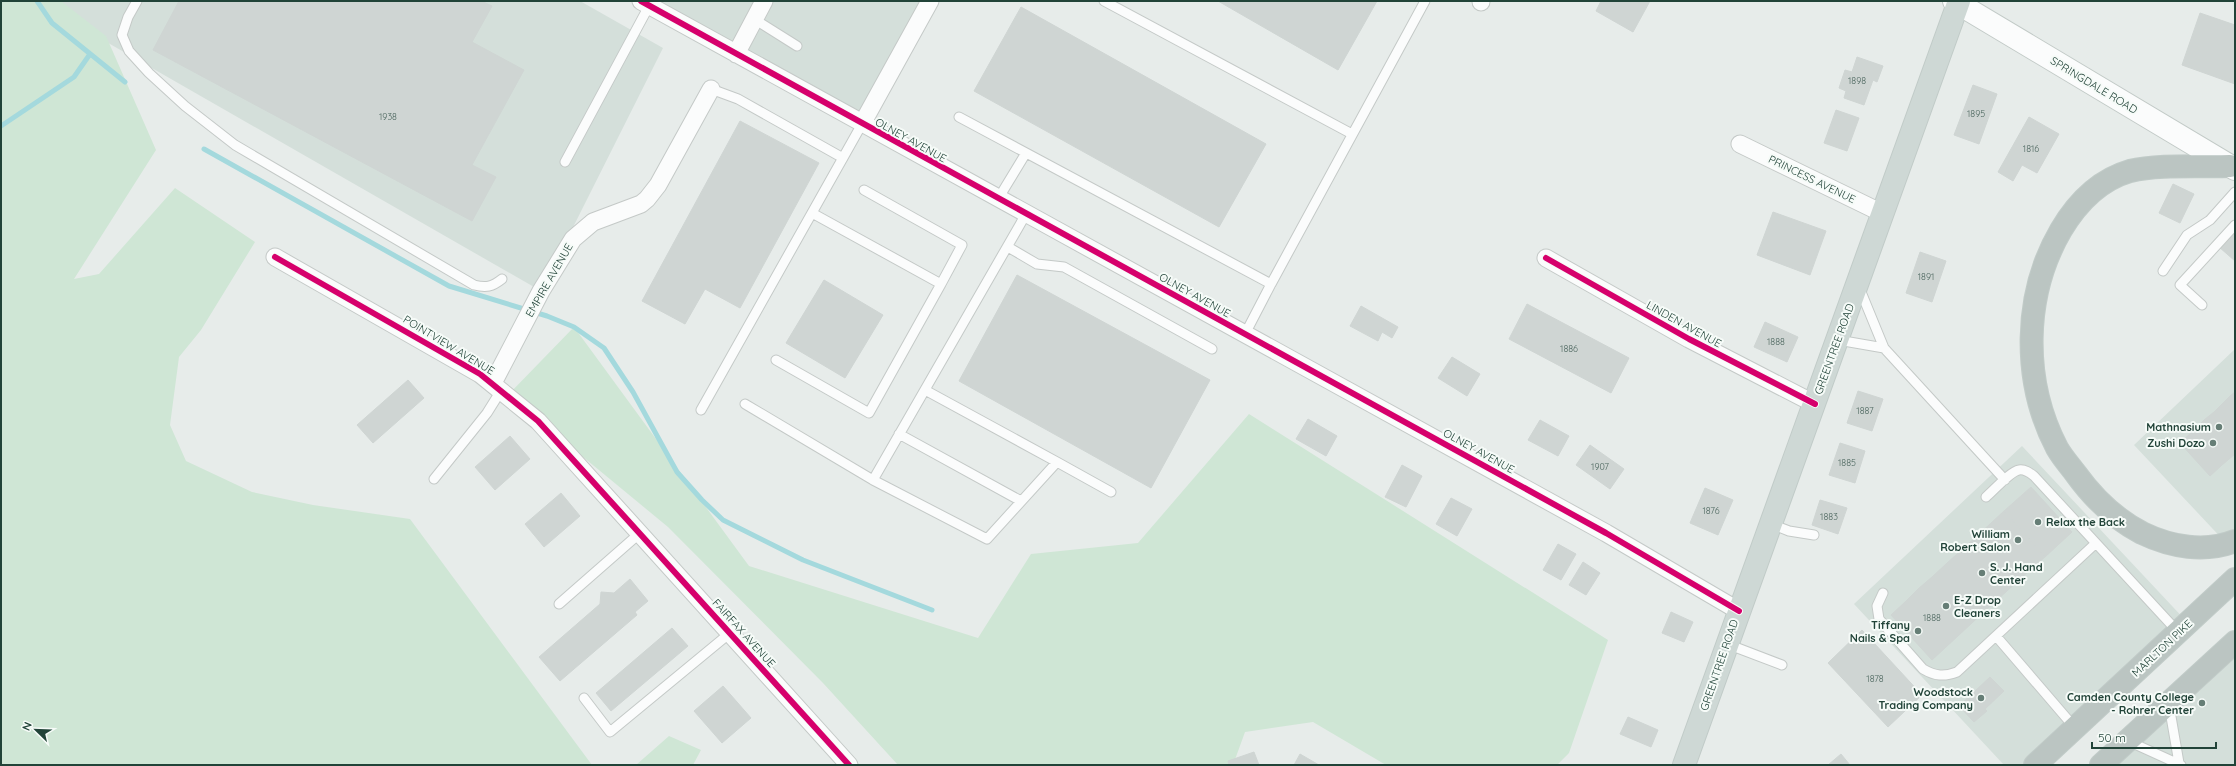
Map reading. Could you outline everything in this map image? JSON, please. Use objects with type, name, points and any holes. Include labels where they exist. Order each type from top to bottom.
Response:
[{"type":"highway","points":[[2232,167],[2152,168],[2130,171],[2100,185],[2083,198],[2049,251],[2039,283],[2032,320],[2033,371],[2043,414],[2058,449],[2090,494],[2124,524],[2156,540],[2188,548],[2219,547],[2235,541]]},
{"type":"highway","name":"MARLTON PIKE","points":[[2035,765],[2235,579]]},
{"type":"highway","points":[[2101,765],[2235,642]]},
{"type":"main road","name":"SPRINGDALE ROAD","points":[[1957,2],[2232,167]]},
{"type":"main road","name":"GREENTREE ROAD","points":[[1684,765],[1726,644],[1884,214],[1957,2]]},
{"type":"street","points":[[736,54],[764,1]]},
{"type":"street","points":[[862,124],[930,1]]},
{"type":"street","name":"OLNEY AVENUE","points":[[645,3],[1606,533],[1739,611]]},
{"type":"street","name":"EMPIRE AVENUE","points":[[497,386],[541,291],[573,239],[593,222],[641,204],[647,199],[658,185],[712,89]]},
{"type":"street","name":"PRINCESS AVENUE","points":[[1740,144],[1884,214]]},
{"type":"street","name":"POINTVIEW AVENUE","points":[[275,256],[497,386],[538,421],[624,515]]},
{"type":"street","name":"LINDEN AVENUE","points":[[1546,258],[1689,339],[1815,404]]},
{"type":"street","name":"FAIRFAX AVENUE","points":[[624,515],[849,765]]},
{"type":"lane","points":[[137,1],[128,18],[122,35],[128,51],[185,106],[235,145],[474,285],[485,287],[495,285],[502,279]]},
{"type":"lane","points":[[1104,1],[1352,134]]},
{"type":"lane","points":[[1245,334],[1425,1]]},
{"type":"lane","points":[[564,162],[645,3]]},
{"type":"lane","points":[[754,19],[797,46]]},
{"type":"lane","points":[[712,89],[738,99],[843,158]]},
{"type":"lane","points":[[959,117],[1271,284]]},
{"type":"lane","points":[[701,410],[862,124]]},
{"type":"lane","points":[[998,199],[1026,153]]},
{"type":"lane","points":[[776,360],[869,413],[962,245],[864,190]]},
{"type":"lane","points":[[2163,271],[2187,236],[2210,220],[2235,192]]},
{"type":"lane","points":[[812,213],[941,284]]},
{"type":"lane","points":[[873,480],[1026,214]]},
{"type":"lane","points":[[2202,305],[2180,285],[2235,225]]},
{"type":"lane","points":[[1008,247],[1037,264],[1064,267],[1212,350]]},
{"type":"lane","points":[[1858,285],[1884,348],[2005,480]]},
{"type":"lane","points":[[1838,340],[1884,348]]},
{"type":"lane","points":[[434,479],[487,413],[497,386]]},
{"type":"lane","points":[[925,390],[1111,492]]},
{"type":"lane","points":[[744,404],[873,480],[987,539],[1057,462]]},
{"type":"lane","points":[[899,434],[1021,501]]},
{"type":"lane","points":[[1986,497],[2019,470],[2034,476],[2178,632]]},
{"type":"lane","points":[[1771,524],[1789,531],[1814,535]]},
{"type":"lane","points":[[559,604],[640,533]]},
{"type":"lane","points":[[1883,593],[1877,606],[1879,619],[1923,669],[1931,674],[1948,675],[1957,672],[2096,543]]},
{"type":"lane","points":[[584,698],[610,732],[730,633]]},
{"type":"lane","points":[[1996,636],[2075,728]]},
{"type":"lane","points":[[1726,644],[1782,665]]},
{"type":"lane","points":[[2169,703],[2180,764]]},
{"type":"lane","points":[[2127,741],[2180,764]]},
{"type":"shaded area","points":[[35,1],[580,1],[663,48],[541,291]]},
{"type":"shaded area","points":[[641,1],[930,1],[862,124]]},
{"type":"shaded area","points":[[2235,349],[2235,541],[2227,544],[2134,445]]},
{"type":"shaded area","points":[[2022,446],[2188,623],[2035,765],[2004,765],[1854,604]]},
{"type":"shaded area","name":"Camden County College - Rohrer Center","points":[[2235,642],[2235,765],[2101,765]]},
{"type":"green space","points":[[1,1],[61,1],[106,36],[156,150],[74,279],[99,274],[175,188],[255,242],[201,330],[179,357],[170,425],[186,461],[252,492],[313,505],[410,519],[592,765],[1,765]]},
{"type":"green space","points":[[574,327],[749,566],[978,638],[1031,554],[1138,543],[1249,414],[1608,640],[1569,753],[1557,765],[1386,765],[1313,722],[1245,732],[1233,765],[898,765],[823,683],[668,527],[508,395]]},
{"type":"green space","points":[[669,736],[701,750],[693,765],[636,765]]},
{"type":"building","points":[[179,1],[481,1],[492,6],[472,42],[524,70],[472,165],[496,177],[472,221],[153,50]]},
{"type":"building","points":[[1218,1],[1377,1],[1338,70]]},
{"type":"building","points":[[1601,1],[1650,1],[1633,32],[1596,11]]},
{"type":"building","points":[[1021,7],[1266,144],[1219,227],[974,91]]},
{"type":"building","points":[[2200,13],[2235,25],[2235,84],[2182,65]]},
{"type":"building","points":[[1857,57],[1883,66],[1877,82],[1873,80],[1864,105],[1844,98],[1846,91],[1839,88],[1845,70],[1852,72]]},
{"type":"building","points":[[1973,85],[1997,94],[1979,144],[1954,135]]},
{"type":"building","points":[[1836,110],[1859,118],[1847,151],[1824,143]]},
{"type":"building","points":[[2029,117],[2059,134],[2037,173],[2022,165],[2013,181],[1998,172]]},
{"type":"building","points":[[740,121],[819,163],[740,308],[705,289],[685,324],[642,301]]},
{"type":"building","points":[[2173,184],[2194,194],[2180,223],[2159,213]]},
{"type":"building","points":[[1773,212],[1826,231],[1810,275],[1757,255]]},
{"type":"building","points":[[2235,228],[2235,261],[2219,247]]},
{"type":"building","points":[[1920,252],[1946,261],[1932,302],[1906,293]]},
{"type":"building","points":[[1017,275],[1210,380],[1151,488],[959,381]]},
{"type":"building","points":[[824,280],[883,315],[845,378],[786,343]]},
{"type":"building","points":[[1527,304],[1629,358],[1611,393],[1509,339]]},
{"type":"building","points":[[1361,306],[1398,327],[1392,338],[1382,332],[1378,341],[1350,326]]},
{"type":"building","points":[[1765,322],[1798,337],[1787,362],[1754,347]]},
{"type":"building","points":[[1452,357],[1480,374],[1467,396],[1438,378]]},
{"type":"building","points":[[408,380],[424,398],[373,443],[357,425]]},
{"type":"building","points":[[1858,391],[1883,399],[1872,431],[1847,423]]},
{"type":"building","points":[[2235,392],[2235,401],[2230,396]]},
{"type":"building","points":[[2230,396],[2235,401],[2235,434],[2214,412]]},
{"type":"building","name":"Mathnasium","points":[[2214,412],[2235,434],[2235,454],[2204,420]]},
{"type":"building","points":[[1308,419],[1337,436],[1326,456],[1296,439]]},
{"type":"building","points":[[1540,420],[1569,436],[1558,456],[1528,440]]},
{"type":"building","name":"Zushi Dozo","points":[[2204,420],[2235,454],[2222,465],[2192,432]]},
{"type":"building","points":[[2192,432],[2222,465],[2210,476],[2180,443]]},
{"type":"building","points":[[510,436],[530,459],[495,490],[475,467]]},
{"type":"building","points":[[1840,443],[1865,451],[1855,483],[1829,475]]},
{"type":"building","points":[[1590,445],[1624,469],[1610,489],[1576,465]]},
{"type":"building","points":[[1402,465],[1422,476],[1406,507],[1385,497]]},
{"type":"building","name":"Relax the Back","points":[[2031,487],[2072,532],[2045,557],[2004,511]]},
{"type":"building","points":[[1705,488],[1733,500],[1718,535],[1690,523]]},
{"type":"building","points":[[561,493],[580,516],[544,547],[525,524]]},
{"type":"building","points":[[1451,498],[1472,509],[1457,536],[1436,524]]},
{"type":"building","points":[[1820,500],[1847,508],[1838,534],[1812,525]]},
{"type":"building","name":"William Robert Salon","points":[[2004,511],[2045,557],[2031,569],[1990,524]]},
{"type":"building","points":[[1990,524],[2031,569],[2018,581],[1977,536]]},
{"type":"building","name":"S. J. Hand Center","points":[[1977,536],[2018,581],[1987,609],[1946,564]]},
{"type":"building","points":[[1558,544],[1576,554],[1561,580],[1543,570]]},
{"type":"building","points":[[1583,562],[1600,573],[1586,595],[1569,585]]},
{"type":"building","points":[[1946,564],[1987,609],[1973,622],[1932,577]]},
{"type":"building","name":"E-Z Drop Cleaners","points":[[1932,577],[1973,622],[1959,635],[1918,589]]},
{"type":"building","points":[[630,579],[648,601],[635,612],[637,615],[560,681],[539,657],[600,604],[601,592],[614,593]]},
{"type":"building","points":[[1918,589],[1959,635],[1946,647],[1905,602]]},
{"type":"building","name":"Tiffany Nails & Spa","points":[[1905,602],[1946,647],[1932,660],[1891,615]]},
{"type":"building","points":[[1671,612],[1693,622],[1684,642],[1662,633]]},
{"type":"building","points":[[672,628],[688,646],[611,711],[596,693]]},
{"type":"building","points":[[1862,630],[1922,695],[1888,727],[1828,663]]},
{"type":"building","name":"Woodstock Trading Company","points":[[1990,677],[2004,691],[1985,709],[1987,711],[1974,722],[1959,706]]},
{"type":"building","points":[[723,686],[751,718],[722,743],[694,711]]},
{"type":"building","points":[[1628,717],[1658,730],[1651,747],[1620,734]]},
{"type":"building","points":[[1254,752],[1259,765],[1229,765],[1228,761]]},
{"type":"building","points":[[1300,754],[1319,765],[1294,765]]},
{"type":"building","points":[[1841,754],[1850,765],[1828,765]]},
{"type":"waterway","points":[[37,1],[52,23],[125,82]]},
{"type":"waterway","points":[[1,126],[74,77],[90,54]]},
{"type":"waterway","points":[[204,149],[449,286],[547,316],[574,327],[604,348],[633,392],[677,472],[702,500],[723,520],[803,560],[932,610]]},
{"type":"cycle path","points":[[641,1],[1606,533],[1739,611]]},
{"type":"cycle path","points":[[275,257],[480,374],[538,421],[849,765]]},
{"type":"cycle path","points":[[1546,258],[1689,339],[1815,404]]},
{"type":"place","name":"Mathnasium","points":[[2219,427]]},
{"type":"place","name":"Zushi Dozo","points":[[2213,443]]},
{"type":"place","name":"Relax the Back","points":[[2038,522]]},
{"type":"place","name":"William Robert Salon","points":[[2018,540]]},
{"type":"place","name":"S. J. Hand Center","points":[[1982,573]]},
{"type":"place","name":"E-Z Drop Cleaners","points":[[1946,606]]},
{"type":"place","name":"Tiffany Nails & Spa","points":[[1918,631]]},
{"type":"place","name":"Woodstock Trading Company","points":[[1981,698]]},
{"type":"place","name":"Camden County College - Rohrer Center","points":[[2202,703]]}]
